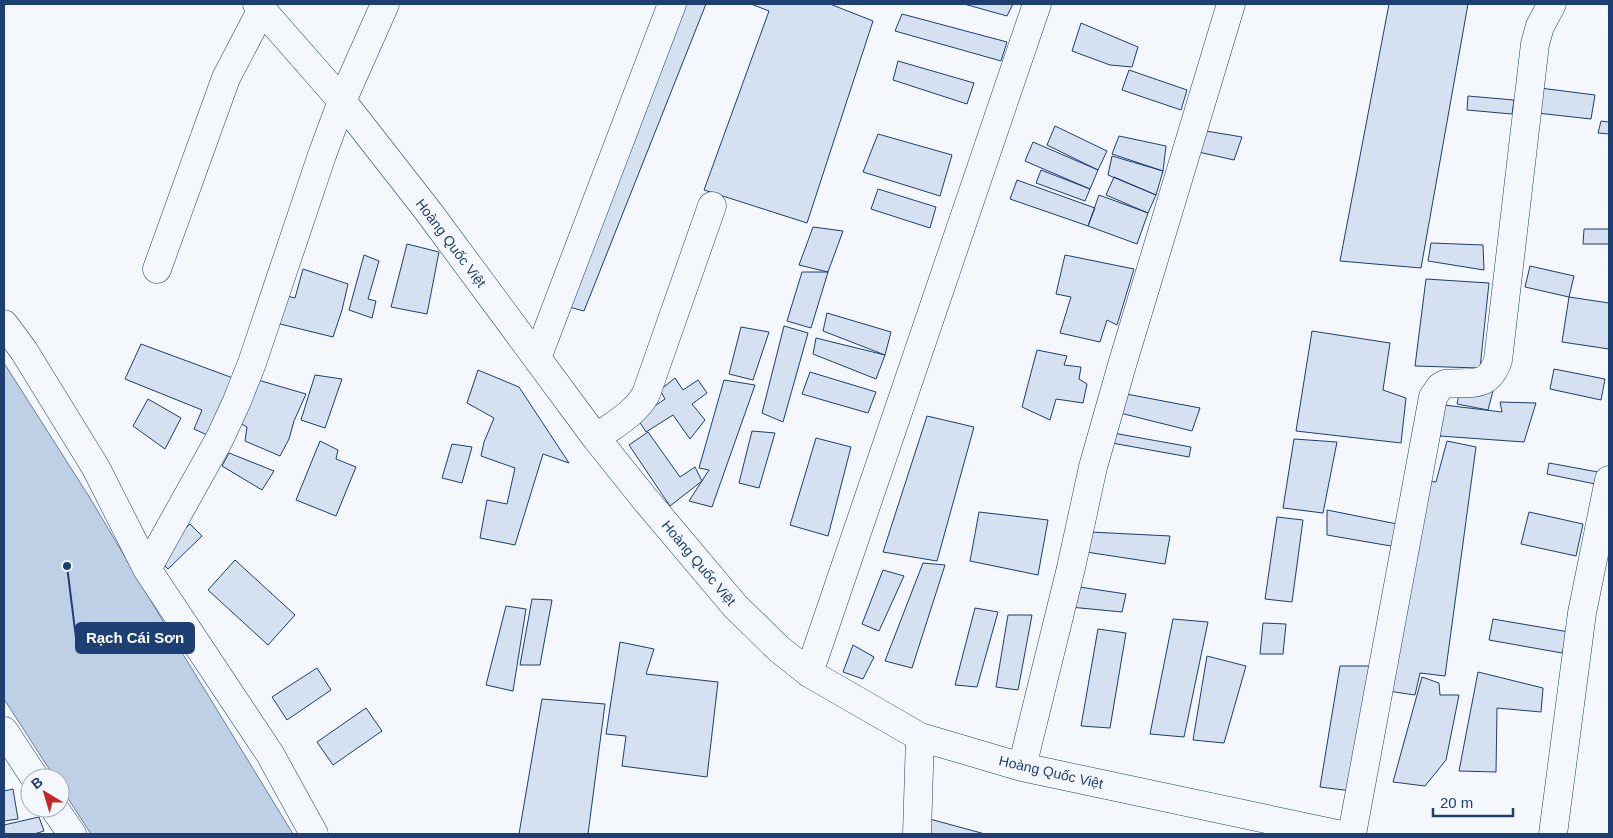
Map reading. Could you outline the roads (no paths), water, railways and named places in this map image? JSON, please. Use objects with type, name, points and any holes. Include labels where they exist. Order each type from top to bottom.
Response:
[{"type":"street","points":[[147,569],[220,438],[252,363],[342,101],[385,4]]},
{"type":"street","points":[[537,358],[672,4]]},
{"type":"street","points":[[808,673],[1037,4]]},
{"type":"street","points":[[1022,767],[1071,568],[1093,466],[1231,4]]},
{"type":"street","points":[[1352,834],[1433,397],[1440,387],[1445,384],[1478,383],[1485,380],[1492,374],[1498,360],[1535,44],[1540,26],[1552,4]]},
{"type":"street","points":[[157,269],[226,78],[260,6]]},
{"type":"street","name":"Hoàng Quốc Việt","points":[[260,6],[342,101],[428,211],[596,438],[644,498],[735,606],[779,649],[808,673],[920,737],[1022,767],[1337,834]]},
{"type":"street","points":[[596,438],[631,412],[646,394],[712,206]]},
{"type":"street","points":[[4,324],[24,351],[96,468],[147,569],[270,754],[314,834]]},
{"type":"street","points":[[1553,834],[1582,613],[1609,480]]},
{"type":"street","points":[[4,730],[29,768]]},
{"type":"street","points":[[917,834],[920,737]]},
{"type":"street","points":[[61,818],[72,834]]},
{"type":"water","points":[[4,363],[90,498],[293,834],[91,834],[70,801],[70,768],[49,768],[4,699]]},
{"type":"place","name":"Rạch Cái Sơn","points":[[67,566]]}]
